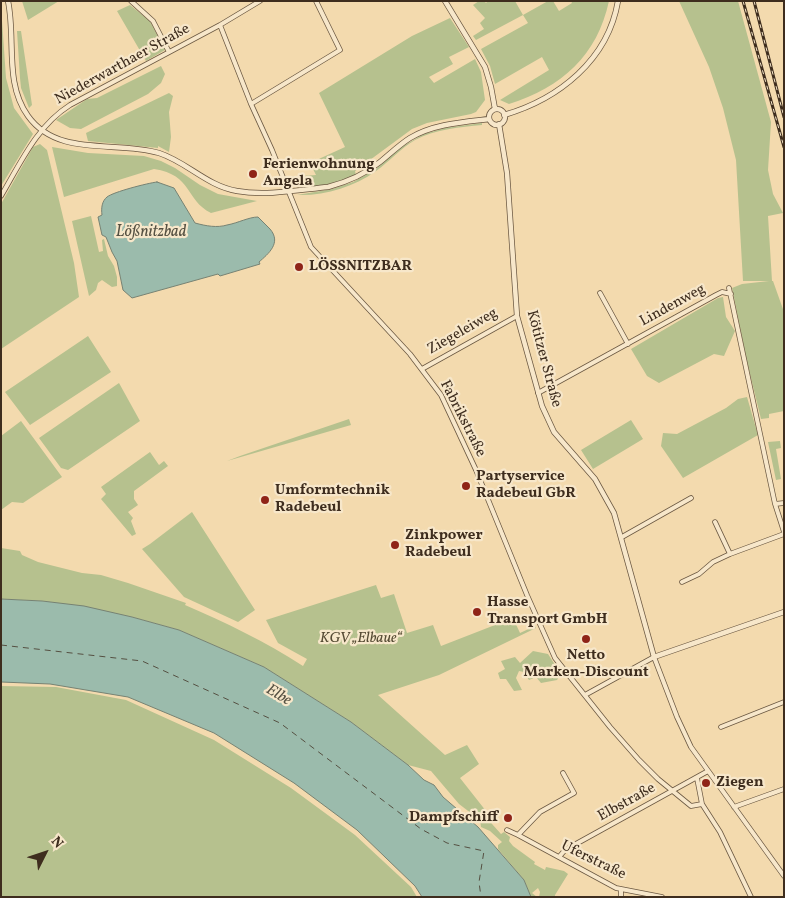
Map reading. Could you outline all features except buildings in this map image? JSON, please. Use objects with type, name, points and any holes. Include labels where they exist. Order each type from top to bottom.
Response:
[{"type":"street","points":[[8,1],[14,79],[17,94],[28,116],[42,129],[54,137],[74,144],[158,153],[179,162],[208,181],[235,191],[259,193],[328,187],[348,181],[367,172],[400,145],[420,133],[453,124],[489,119]]},
{"type":"street","points":[[131,1],[153,21],[169,52]]},
{"type":"street","name":"Niederwarthaer Straße","points":[[1,196],[28,148],[56,114],[70,104],[220,25],[260,1]]},
{"type":"street","points":[[251,104],[340,50],[316,1]]},
{"type":"street","points":[[445,1],[485,67],[495,109]]},
{"type":"street","points":[[504,115],[550,96],[580,73],[606,39],[613,22],[618,1]]},
{"type":"street","name":"Fabrikstraße","points":[[220,25],[287,191],[304,231],[316,253],[410,354],[441,395],[472,460],[530,603],[555,658],[640,760],[672,791],[691,806],[702,804]]},
{"type":"street","points":[[495,109],[501,111],[504,115]]},
{"type":"street","points":[[489,119],[490,113],[495,109]]},
{"type":"street","points":[[489,119],[494,124],[499,124],[503,120],[504,115]]},
{"type":"street","name":"Kötitzer Straße","points":[[499,124],[508,173],[517,316],[547,419],[554,432],[600,487],[614,513],[654,657],[687,738],[708,771],[784,876]]},
{"type":"street","points":[[682,582],[699,574],[713,562],[784,533],[775,504],[729,288]]},
{"type":"street","name":"Lindenweg","points":[[538,393],[722,292],[730,294]]},
{"type":"street","name":"Lindenweg","points":[[600,294],[628,344]]},
{"type":"street","name":"Ziegeleiweg","points":[[422,369],[517,316]]},
{"type":"street","points":[[622,537],[691,498]]},
{"type":"street","points":[[775,504],[784,503]]},
{"type":"street","points":[[715,522],[730,554]]},
{"type":"street","points":[[585,695],[654,657],[784,612]]},
{"type":"street","points":[[721,727],[784,702]]},
{"type":"street","name":"Elbstraße","points":[[559,857],[565,850],[708,771]]},
{"type":"street","points":[[518,835],[540,812],[574,794],[563,773]]},
{"type":"street","points":[[697,778],[702,804],[720,832],[751,897]]},
{"type":"street","points":[[734,807],[784,790]]},
{"type":"street","name":"Uferstraße","points":[[508,830],[609,885],[662,897]]},
{"type":"street","points":[[621,889],[621,897]]},
{"type":"green space","points":[[22,1],[59,1],[28,20]]},
{"type":"green space","points":[[479,1],[486,3],[488,1],[515,1],[523,15],[476,40],[473,36],[484,29],[480,23],[485,18],[473,5]]},
{"type":"green space","points":[[548,1],[553,1],[559,11],[572,3],[571,1],[609,1],[596,38],[574,67],[545,88],[509,104],[500,100],[549,70],[542,57],[495,84],[490,66],[481,49],[528,23],[523,15]]},
{"type":"green space","points":[[679,1],[738,1],[771,122],[768,170],[773,194],[783,213],[768,216],[772,281],[784,312],[784,411],[769,414],[769,418],[761,419],[732,288],[742,284],[769,281],[743,281],[736,160],[723,108],[709,67]]},
{"type":"green space","points":[[130,5],[150,21],[165,50],[146,61],[117,11]]},
{"type":"green space","points":[[1,6],[6,78],[14,108],[33,134],[1,186]]},
{"type":"green space","points":[[450,18],[469,47],[449,57],[453,64],[429,77],[434,83],[475,59],[481,72],[485,100],[476,112],[427,123],[412,129],[355,171],[356,175],[349,178],[332,183],[304,187],[288,184],[286,177],[316,175],[310,163],[345,147],[319,93],[412,36]]},
{"type":"green space","points":[[17,31],[21,31],[32,105],[29,108],[21,88]]},
{"type":"green space","points":[[161,66],[165,74],[161,83],[148,94],[81,129],[70,128],[56,120],[87,99],[97,98]]},
{"type":"green space","points":[[169,93],[173,96],[169,112],[171,137],[169,152],[158,146],[158,148],[88,141],[86,133]]},
{"type":"green space","points":[[482,123],[482,125],[440,131],[423,136],[405,147],[367,177],[348,186],[318,194],[297,195],[332,189],[353,182],[376,169],[398,149],[424,134],[445,128]]},
{"type":"green space","points":[[40,144],[47,150],[74,263],[79,297],[1,349],[1,204],[33,147]]},
{"type":"green space","points":[[52,147],[88,153],[144,156],[175,168],[200,185],[218,194],[257,201],[211,213],[203,208],[176,177],[167,172],[154,169],[64,197]]},
{"type":"green space","points":[[91,216],[99,252],[103,251],[102,240],[104,239],[108,256],[114,266],[117,286],[112,287],[102,280],[98,283],[96,290],[89,296],[72,221]]},
{"type":"green space","points":[[723,297],[726,317],[735,331],[724,356],[714,354],[659,383],[647,376],[631,349],[718,298]]},
{"type":"green space","points":[[88,336],[111,372],[30,425],[5,392]]},
{"type":"green space","points":[[119,383],[140,421],[68,470],[61,468],[39,438]]},
{"type":"green space","points":[[747,397],[758,435],[683,478],[661,446],[663,433],[677,434],[726,408],[738,399]]},
{"type":"green space","points":[[349,419],[351,425],[227,461],[240,456]]},
{"type":"green space","points":[[631,420],[643,439],[593,469],[581,450]]},
{"type":"green space","points":[[21,421],[62,477],[23,503],[12,502],[1,510],[1,436]]},
{"type":"green space","points":[[780,441],[781,448],[776,449],[781,479],[776,480],[768,442]]},
{"type":"green space","points":[[150,452],[159,465],[164,461],[168,466],[134,491],[134,499],[138,505],[128,512],[133,518],[131,521],[136,534],[132,536],[101,499],[106,494],[101,487]]},
{"type":"green space","points":[[192,512],[255,610],[238,622],[184,597],[142,549]]},
{"type":"green space","name":"KGV „Elbaue“","points":[[1,548],[20,551],[22,555],[38,562],[82,573],[101,575],[186,603],[185,605],[245,633],[303,666],[307,659],[278,643],[266,620],[376,585],[381,598],[394,594],[407,633],[433,625],[441,646],[513,618],[520,633],[535,626],[536,628],[439,675],[378,695],[445,755],[467,745],[479,764],[460,778],[486,811],[484,815],[501,834],[504,832],[510,837],[509,841],[513,846],[535,862],[534,864],[545,870],[546,867],[564,871],[568,874],[555,897],[539,897],[540,892],[538,888],[532,893],[537,897],[531,897],[524,880],[498,849],[498,845],[502,842],[490,831],[481,827],[480,820],[459,804],[431,771],[408,765],[351,722],[264,667],[179,630],[132,617],[42,601],[1,599]]},
{"type":"green space","points":[[533,651],[548,654],[561,674],[557,680],[541,683],[536,677],[529,680],[524,672],[519,671],[516,678],[522,690],[514,691],[506,679],[500,679],[498,673],[505,669],[501,661],[515,657],[520,663]]},
{"type":"green space","points":[[1,686],[56,687],[126,700],[214,740],[291,788],[355,835],[411,887],[417,897],[1,897]]},
{"type":"water","name":"Lößnitzbad","points":[[157,182],[174,188],[195,223],[219,226],[258,217],[273,234],[275,239],[272,248],[259,262],[260,264],[132,298],[123,290],[117,261],[106,237],[102,235],[98,217],[102,215],[102,205],[107,197],[123,190]]},
{"type":"water","name":"Elbe","points":[[1,599],[84,606],[132,617],[179,630],[264,667],[351,722],[408,765],[424,780],[434,785],[443,797],[478,827],[524,880],[531,897],[422,897],[415,886],[357,830],[294,783],[214,733],[128,697],[50,684],[1,682]]},
{"type":"ferry route","points":[[1,645],[142,661],[280,723],[421,829],[447,843],[484,851],[479,882],[481,897]]},
{"type":"railway","points":[[743,1],[784,147]]},
{"type":"railway","points":[[754,1],[784,117]]},
{"type":"place","name":"Ferienwohnung Angela","points":[[253,174]]},
{"type":"place","name":"LÖSSNITZBAR","points":[[299,267]]},
{"type":"place","name":"Partyservice Radebeul GbR","points":[[466,486]]},
{"type":"place","name":"Umformtechnik Radebeul","points":[[265,500]]},
{"type":"place","name":"Zinkpower Radebeul","points":[[395,545]]},
{"type":"place","name":"Hasse Transport GmbH","points":[[477,612]]},
{"type":"place","name":"Netto Marken-Discount","points":[[586,639]]},
{"type":"place","name":"Ziegen","points":[[706,783]]},
{"type":"place","name":"Dampfschiff","points":[[508,818]]}]
